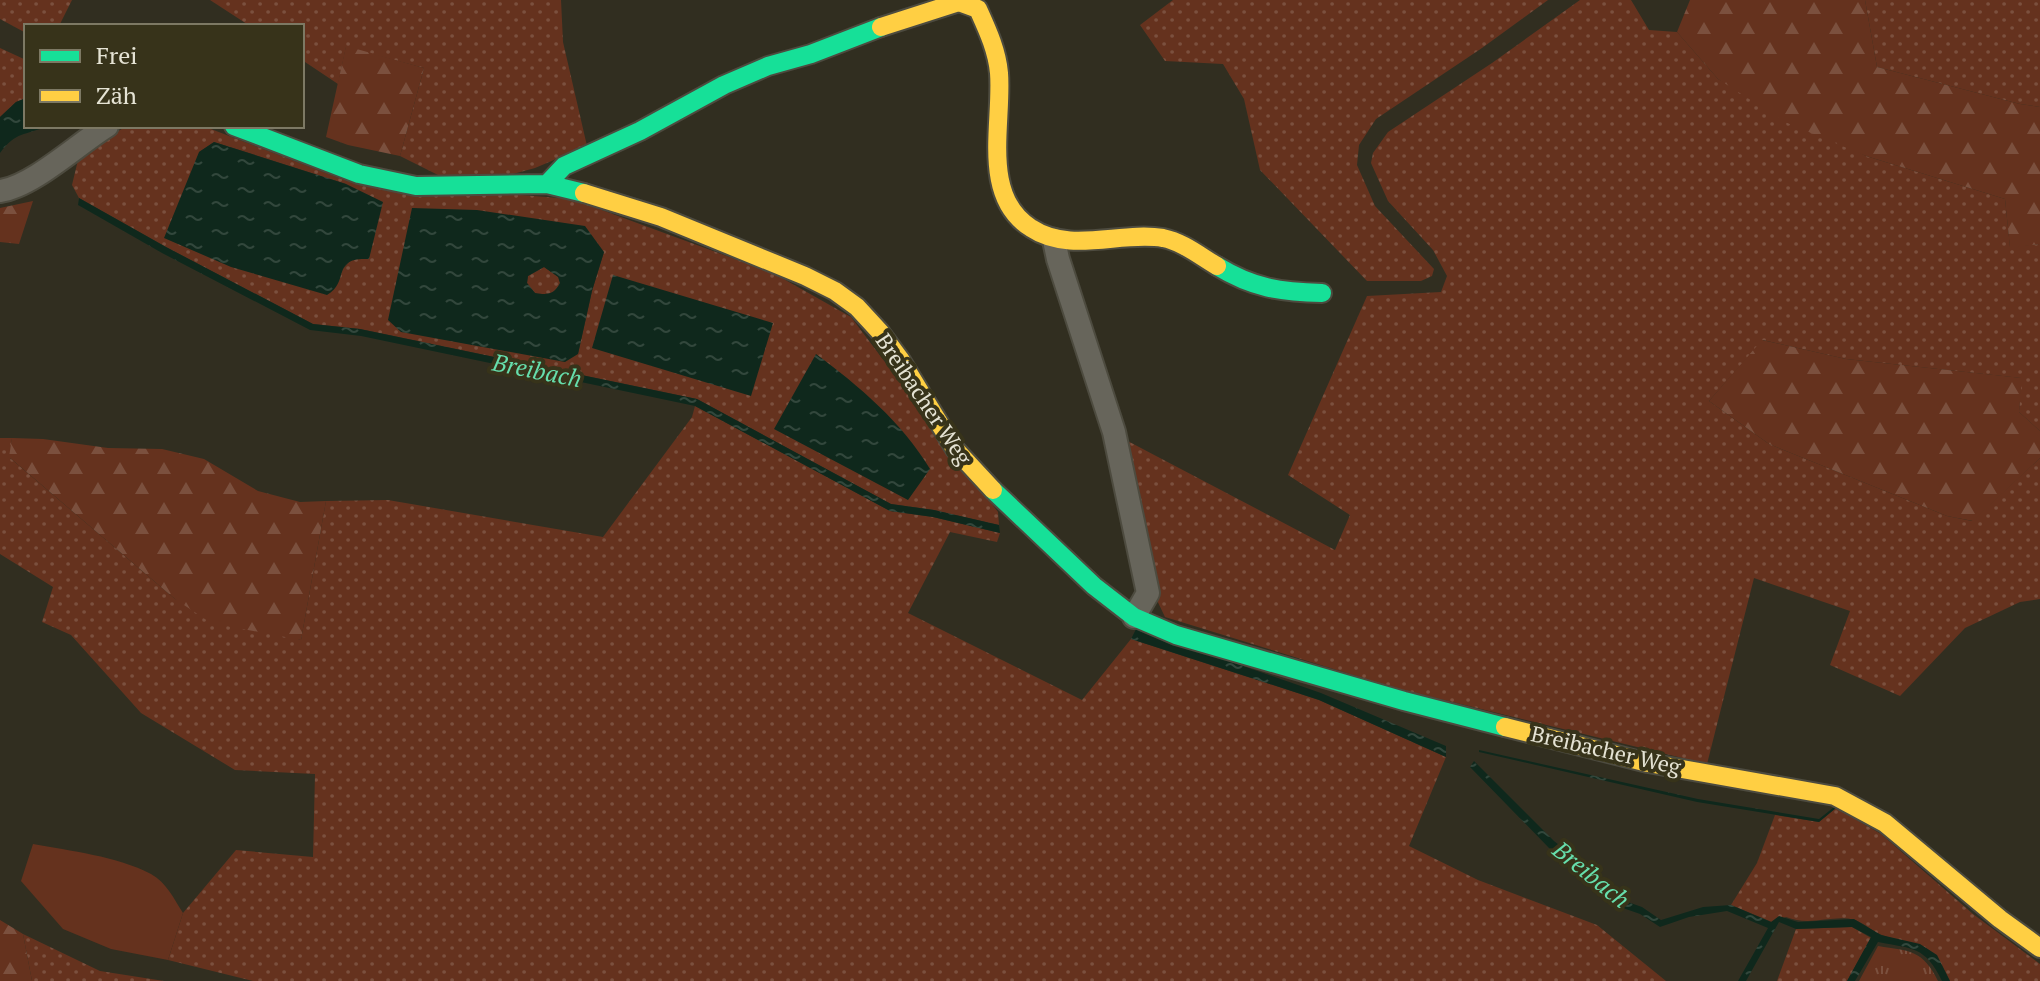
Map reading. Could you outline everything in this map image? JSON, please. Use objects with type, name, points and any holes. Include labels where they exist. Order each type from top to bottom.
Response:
[{"type":"street","points":[[547,184],[564,166],[640,131],[724,85],[768,66],[959,2],[978,9],[991,37],[999,72],[997,163],[1001,194],[1022,223],[1039,235],[1054,240],[1162,238],[1181,244],[1243,282],[1283,292],[1322,293]]},
{"type":"street","points":[[0,191],[11,190],[36,175],[104,128]]},
{"type":"street","name":"Breibacher Weg","points":[[239,128],[359,174],[416,186],[547,184],[594,195],[661,217],[835,291],[857,307],[880,332],[955,449],[972,470],[1094,586],[1134,617],[1176,635],[1465,717],[1648,763],[1835,796],[1885,823],[2000,919],[2040,948]]},
{"type":"street","points":[[1054,240],[1117,447],[1148,593],[1134,617]]},
{"type":"green space","points":[[0,0],[72,0],[60,24],[24,24],[24,32],[0,19]]},
{"type":"green space","points":[[210,0],[561,0],[563,42],[587,146],[513,174],[442,177],[400,156],[424,68],[346,47],[338,84],[304,61],[304,24],[247,24]]},
{"type":"green space","points":[[1173,0],[1548,0],[1376,119],[1359,145],[1357,165],[1375,206],[1434,269],[1432,276],[1421,281],[1367,281],[1260,170],[1244,99],[1223,64],[1165,61],[1140,25]]},
{"type":"green space","points":[[1580,0],[1631,0],[1649,30],[1677,32],[1718,79],[1866,156],[2005,199],[2010,247],[2040,244],[2040,431],[2019,412],[2021,378],[1846,359],[1763,340],[1709,401],[1769,444],[1947,516],[1972,521],[2040,458],[2040,599],[2020,602],[1965,628],[1900,696],[1830,665],[1850,611],[1754,578],[1707,764],[1395,688],[1165,617],[1154,594],[1120,437],[1335,550],[1350,515],[1288,475],[1367,296],[1441,292],[1447,276],[1433,250],[1388,201],[1371,163],[1373,153],[1388,132]]},
{"type":"green space","points":[[1690,0],[1865,0],[1877,67],[2040,107],[2040,244],[2010,248],[2005,199],[1866,156],[1785,122],[1718,79],[1677,32]]},
{"type":"green space","points":[[1865,0],[2040,0],[2040,107],[1877,67]]},
{"type":"green space","points":[[346,46],[424,68],[400,156],[326,137]]},
{"type":"green space","points":[[0,48],[24,59],[24,99],[0,117]]},
{"type":"green space","points":[[124,128],[208,128],[347,181],[572,199],[773,273],[851,317],[998,512],[999,525],[891,504],[697,399],[360,329],[313,324],[79,198],[72,185],[78,160],[99,142]],"holes":[[[214,142],[346,184],[353,258],[342,270],[199,152]],[[413,208],[604,252],[578,354]]]},
{"type":"green space","points":[[33,201],[19,244],[0,242],[0,208]]},
{"type":"green space","points":[[544,267],[559,277],[560,283],[550,293],[535,293],[527,283],[528,276]]},
{"type":"green space","points":[[1762,340],[1846,359],[2022,378],[2019,412],[2040,431],[2040,458],[1973,521],[1947,516],[1769,444],[1709,401]]},
{"type":"green space","points":[[695,406],[890,511],[933,517],[1000,533],[997,542],[950,532],[908,613],[1082,700],[1131,639],[1319,700],[1446,757],[1409,846],[1478,880],[1597,925],[1666,981],[253,981],[168,960],[183,913],[236,850],[313,857],[315,774],[235,770],[141,713],[71,635],[42,622],[53,587],[0,554],[0,438],[12,438],[10,458],[175,599],[301,640],[326,501],[388,500],[603,537],[692,417]]},
{"type":"green space","points":[[12,438],[108,448],[162,449],[204,459],[258,491],[300,502],[326,501],[301,640],[211,623],[175,599],[9,457]]},
{"type":"green space","points":[[1836,808],[1881,834],[1973,914],[2040,964],[2040,981],[1950,981],[1930,951],[1879,934],[1855,920],[1804,921],[1786,917],[1772,922],[1731,905],[1757,863],[1775,815],[1819,822]]},
{"type":"green space","points":[[33,844],[108,858],[156,877],[183,913],[168,960],[111,949],[63,929],[21,881]]},
{"type":"green space","points":[[0,920],[23,934],[32,981],[0,981]]},
{"type":"green space","points":[[1852,927],[1871,938],[1847,981],[1777,981],[1796,929]]},
{"type":"green space","points":[[23,934],[100,971],[164,981],[32,981]]},
{"type":"green space","points":[[1878,946],[1899,949],[1921,958],[1938,981],[1859,981]]},
{"type":"water","points":[[24,99],[24,128],[41,128],[16,137],[0,153],[0,117]]},
{"type":"water","points":[[214,142],[346,184],[383,202],[369,259],[349,262],[334,289],[327,295],[231,267],[164,238],[199,152]]},
{"type":"water","name":"Breibach","points":[[79,198],[313,324],[360,329],[697,399],[891,504],[999,525],[1000,533],[933,517],[890,511],[695,406],[361,336],[310,330],[162,253],[78,205]]},
{"type":"water","points":[[412,208],[477,210],[585,226],[604,252],[578,354],[565,362],[401,332],[388,320]],"holes":[[[544,267],[558,277],[558,287],[547,294],[535,293],[527,283],[528,276]]]},
{"type":"water","points":[[613,275],[773,323],[751,396],[592,348]]},
{"type":"water","points":[[816,354],[879,406],[930,469],[908,500],[774,429]]},
{"type":"water","points":[[1136,629],[1321,693],[1446,746],[1446,757],[1319,700],[1131,639]]},
{"type":"water","points":[[1479,750],[1698,799],[1819,819],[1836,808],[1819,822],[1697,802]]},
{"type":"water","name":"Breibach","points":[[1474,761],[1554,841],[1612,886],[1625,901],[1642,907],[1661,920],[1703,907],[1731,905],[1771,922],[1779,916],[1798,922],[1854,919],[1881,935],[1920,944],[1937,955],[1950,981],[1942,981],[1930,961],[1917,951],[1878,942],[1855,981],[1847,981],[1871,937],[1852,927],[1796,929],[1779,922],[1746,981],[1738,981],[1768,928],[1727,911],[1689,917],[1660,927],[1640,914],[1620,907],[1609,893],[1549,848],[1470,767]]},
{"type":"traffic: fast","points":[[547,184],[564,166],[640,131],[724,85],[768,66],[811,54],[881,27]]},
{"type":"traffic: fast","points":[[239,128],[359,174],[416,186],[547,184],[584,193]]},
{"type":"traffic: fast","points":[[1217,266],[1267,287],[1322,293]]},
{"type":"traffic: fast","points":[[993,490],[1094,586],[1134,617],[1176,635],[1505,727]]},
{"type":"traffic: slow","points":[[881,27],[959,2],[978,9],[998,64],[997,157],[1000,178],[1005,197],[1015,214],[1031,228],[1062,240],[1163,238],[1184,246],[1217,266]]},
{"type":"traffic: slow","points":[[584,193],[661,217],[835,291],[857,307],[880,332],[955,449],[993,490]]},
{"type":"traffic: slow","points":[[1505,727],[1648,763],[1835,796],[1885,823],[2000,919],[2040,948]]}]
